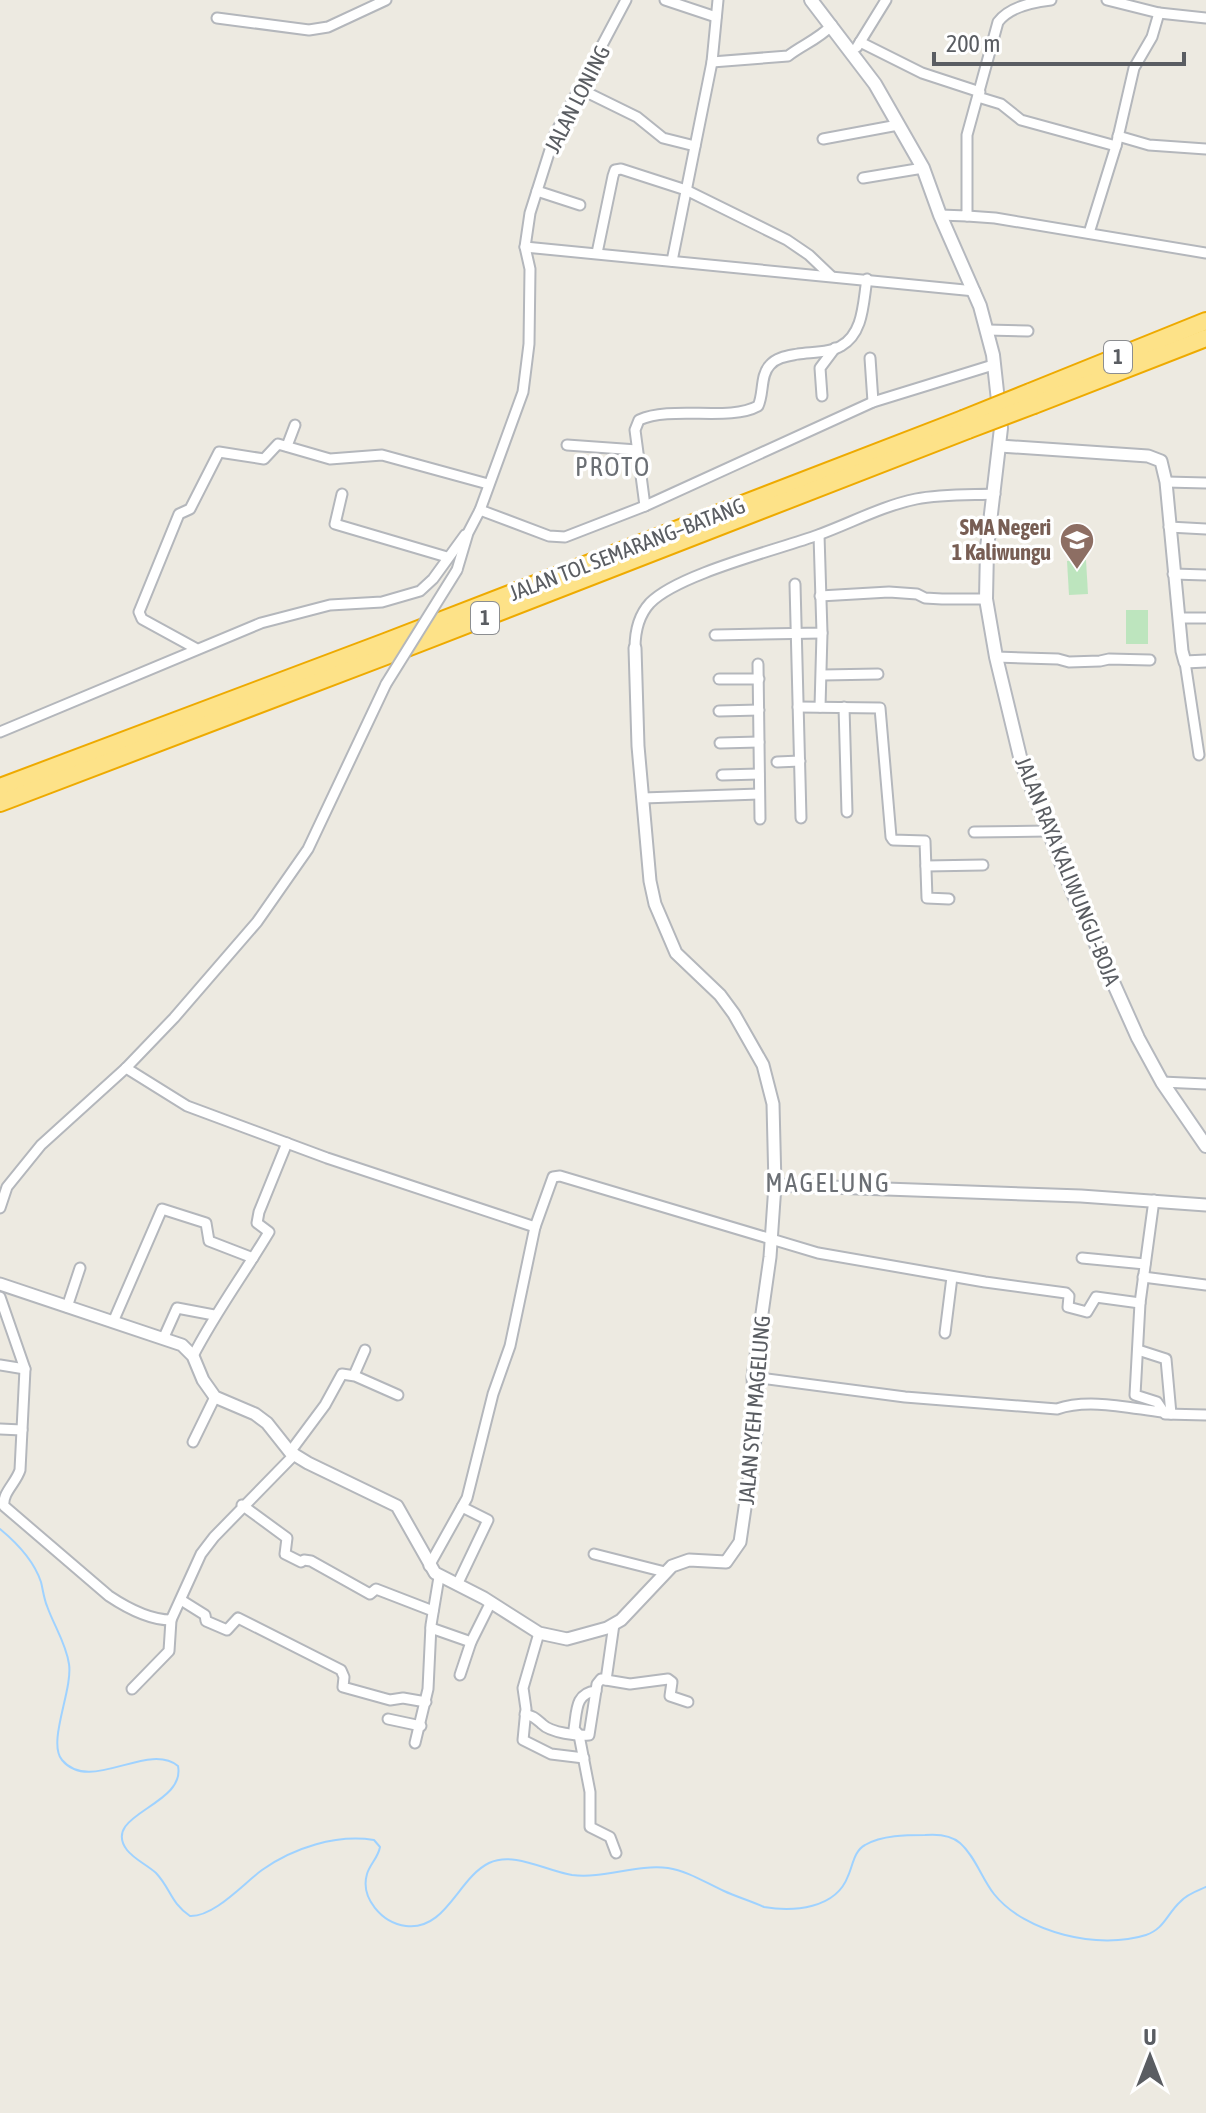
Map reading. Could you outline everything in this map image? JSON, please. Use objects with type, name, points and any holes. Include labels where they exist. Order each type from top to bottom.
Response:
[{"type":"highway","name":"JALAN TOL SEMARANG–BATANG","points":[[1032,398],[1206,321]]},
{"type":"highway","name":"JALAN TOL SEMARANG–BATANG","points":[[0,787],[1032,398],[1206,338]]},
{"type":"highway","name":"JALAN TOL SEMARANG–BATANG","points":[[0,803],[394,653],[965,424]]},
{"type":"main road","name":"JALAN RAYA KALIWUNGU-BOJA","points":[[814,1],[832,25],[857,48],[923,168],[940,215],[975,291],[987,330],[1001,422],[987,548],[986,599],[996,657],[1021,761],[1121,999],[1162,1082],[1206,1146]]},
{"type":"street","points":[[217,18],[309,30],[328,27],[386,0]]},
{"type":"street","name":"JALAN LONING","points":[[468,533],[513,424],[525,377],[529,344],[530,269],[525,247],[537,191],[552,142],[626,0]]},
{"type":"street","points":[[665,0],[716,17]]},
{"type":"street","points":[[672,261],[712,62],[718,0]]},
{"type":"street","points":[[886,0],[857,48],[979,94],[1001,104],[1021,120],[1117,141],[1206,149]]},
{"type":"street","points":[[967,216],[967,135],[998,22],[1009,0]]},
{"type":"street","points":[[1004,15],[1032,2],[1051,0]]},
{"type":"street","points":[[1107,0],[1159,13],[1206,18]]},
{"type":"street","points":[[1089,233],[1117,141],[1134,68],[1152,37],[1159,13]]},
{"type":"street","points":[[712,62],[788,56],[819,38],[832,25]]},
{"type":"street","points":[[580,89],[637,117],[663,138],[695,146]]},
{"type":"street","points":[[823,139],[898,125]]},
{"type":"street","points":[[863,178],[923,168]]},
{"type":"street","points":[[597,253],[615,170],[643,174],[686,190],[787,240],[831,276]]},
{"type":"street","points":[[537,191],[580,205]]},
{"type":"street","points":[[940,215],[978,215],[1206,253]]},
{"type":"street","points":[[525,247],[975,291]]},
{"type":"street","points":[[645,506],[635,430],[639,420],[752,410],[762,397],[763,380],[771,363],[784,357],[842,346],[858,329],[867,279]]},
{"type":"street","points":[[987,330],[1028,331]]},
{"type":"street","points":[[822,396],[820,369],[835,348]]},
{"type":"street","points":[[870,358],[873,402]]},
{"type":"street","points":[[480,510],[565,537],[645,506],[873,402],[993,365]]},
{"type":"street","points":[[287,446],[295,425]]},
{"type":"street","points":[[195,648],[139,616],[179,514],[190,509],[219,452],[263,459],[277,444],[334,459],[382,455],[488,484]]},
{"type":"street","points":[[567,445],[637,450]]},
{"type":"street","points":[[1000,446],[1154,457],[1163,463],[1173,574],[1199,755]]},
{"type":"street","points":[[1166,482],[1206,483]]},
{"type":"street","points":[[342,494],[335,524],[447,557]]},
{"type":"street","points":[[635,648],[635,633],[642,614],[661,594],[687,580],[909,501],[995,494]]},
{"type":"street","points":[[1169,527],[1206,529]]},
{"type":"street","points":[[0,732],[267,620],[320,607],[382,602],[420,591],[468,533]]},
{"type":"street","points":[[12,1206],[1,1206],[7,1187],[41,1145],[126,1068],[242,942],[308,849],[386,684],[457,570],[468,533]]},
{"type":"street","points":[[819,535],[823,675],[820,707]]},
{"type":"street","points":[[1173,574],[1206,575]]},
{"type":"street","points":[[795,584],[801,818]]},
{"type":"street","points":[[820,596],[889,592],[942,599],[986,599]]},
{"type":"street","points":[[1179,618],[1206,618]]},
{"type":"street","points":[[715,635],[822,633]]},
{"type":"street","name":"JALAN SYEH MAGELUNG","points":[[635,648],[638,746],[650,881],[656,908],[676,953],[720,995],[763,1065],[773,1104],[775,1185],[772,1238],[753,1377],[756,1432],[738,1547],[726,1562],[683,1561],[665,1572]]},
{"type":"street","points":[[996,657],[1069,662],[1150,660]]},
{"type":"street","points":[[1185,662],[1206,661]]},
{"type":"street","points":[[758,664],[760,819]]},
{"type":"street","points":[[823,675],[878,674]]},
{"type":"street","points":[[719,679],[759,679]]},
{"type":"street","points":[[798,707],[880,708],[891,837],[893,840],[925,841],[927,898],[949,899]]},
{"type":"street","points":[[844,707],[847,812]]},
{"type":"street","points":[[719,711],[759,710]]},
{"type":"street","points":[[720,743],[759,742]]},
{"type":"street","points":[[777,762],[800,761]]},
{"type":"street","points":[[722,775],[759,774]]},
{"type":"street","points":[[643,798],[759,794]]},
{"type":"street","points":[[974,832],[1048,831]]},
{"type":"street","points":[[926,866],[983,865]]},
{"type":"street","points":[[126,1068],[187,1106],[535,1227]]},
{"type":"street","points":[[1162,1082],[1206,1084]]},
{"type":"street","points":[[193,1356],[214,1315],[233,1291],[269,1232],[257,1223],[259,1212],[287,1143]]},
{"type":"street","points":[[429,1566],[462,1507],[493,1394],[510,1346],[535,1227],[553,1177],[560,1176],[818,1253],[1066,1293],[1069,1296],[1068,1307],[1087,1312],[1097,1297],[1140,1303]]},
{"type":"street","points":[[775,1185],[1154,1200],[1206,1205]]},
{"type":"street","points":[[1154,1200],[1140,1303],[1135,1395],[1157,1402],[1167,1413]]},
{"type":"street","points":[[113,1322],[162,1209],[206,1223],[209,1241],[253,1258]]},
{"type":"street","points":[[1082,1258],[1145,1264]]},
{"type":"street","points":[[67,1307],[80,1268]]},
{"type":"street","points":[[945,1333],[952,1277]]},
{"type":"street","points":[[1143,1277],[1206,1285]]},
{"type":"street","points":[[0,1284],[182,1345],[193,1356],[203,1380],[215,1397],[255,1414],[267,1423],[292,1453],[352,1486],[397,1506],[429,1566],[439,1577],[491,1602],[539,1633],[567,1639],[614,1624],[665,1572],[594,1554]]},
{"type":"street","points":[[0,1297],[25,1369],[20,1470],[5,1496],[4,1506],[116,1601],[145,1615],[171,1620]]},
{"type":"street","points":[[164,1337],[178,1308],[214,1315]]},
{"type":"street","points":[[354,1375],[365,1350]]},
{"type":"street","points":[[1138,1350],[1166,1359],[1167,1413]]},
{"type":"street","points":[[0,1365],[25,1369]]},
{"type":"street","points":[[132,1689],[169,1651],[171,1620],[201,1554],[292,1453],[325,1405],[341,1375],[354,1375],[398,1395]]},
{"type":"street","points":[[753,1377],[905,1397],[1057,1409],[1070,1405],[1093,1405],[1206,1415]]},
{"type":"street","points":[[193,1442],[215,1397]]},
{"type":"street","points":[[0,1429],[22,1430]]},
{"type":"street","points":[[242,1505],[287,1538],[285,1554],[292,1559],[311,1561],[370,1594],[376,1589],[433,1611]]},
{"type":"street","points":[[457,1585],[488,1520],[462,1507]]},
{"type":"street","points":[[415,1743],[426,1702],[431,1628],[439,1577]]},
{"type":"street","points":[[181,1600],[205,1615],[206,1621],[227,1630],[238,1618],[341,1670],[343,1687],[390,1700],[403,1698],[426,1702]]},
{"type":"street","points":[[460,1675],[471,1642],[491,1602]]},
{"type":"street","points":[[606,1680],[614,1624]]},
{"type":"street","points":[[431,1628],[471,1642]]},
{"type":"street","points":[[539,1633],[523,1688],[524,1742],[546,1753],[584,1758]]},
{"type":"street","points":[[525,1714],[537,1717],[544,1726],[579,1735],[590,1733],[598,1681],[606,1680],[630,1684],[666,1679],[672,1682],[670,1696],[688,1702]]},
{"type":"street","points":[[596,1691],[585,1692],[579,1701],[574,1729],[579,1735],[590,1792],[590,1827],[610,1837],[616,1853]]},
{"type":"street","points":[[388,1719],[421,1726]]},
{"type":"green space","points":[[1086,560],[1088,594],[1069,595],[1067,561]]},
{"type":"green space","points":[[1126,610],[1148,610],[1148,644],[1126,644]]},
{"type":"waterway","points":[[0,1529],[19,1546],[34,1567],[67,1656],[69,1675],[57,1741],[62,1760],[74,1769],[88,1772],[151,1759],[166,1760],[178,1766],[177,1780],[170,1791],[133,1818],[125,1827],[122,1838],[127,1850],[156,1873],[178,1906],[190,1916],[218,1906],[262,1870],[287,1855],[315,1844],[345,1839],[374,1840],[380,1847],[367,1874],[367,1892],[381,1915],[406,1926],[431,1920],[442,1912],[478,1870],[489,1863],[509,1859],[584,1876],[668,1868],[690,1874],[764,1907],[788,1909],[812,1906],[824,1902],[842,1887],[861,1848],[879,1839],[903,1836],[939,1835],[956,1840],[970,1854],[994,1894],[1008,1908],[1043,1928],[1085,1939],[1127,1939],[1146,1935],[1161,1925],[1183,1899],[1206,1887]]},
{"type":"place","name":"SMA Negeri 1 Kaliwungu","points":[[1077,571]]},
{"type":"district","name":"PROTO","points":[[613,467]]},
{"type":"district","name":"MAGELUNG","points":[[828,1183]]}]
